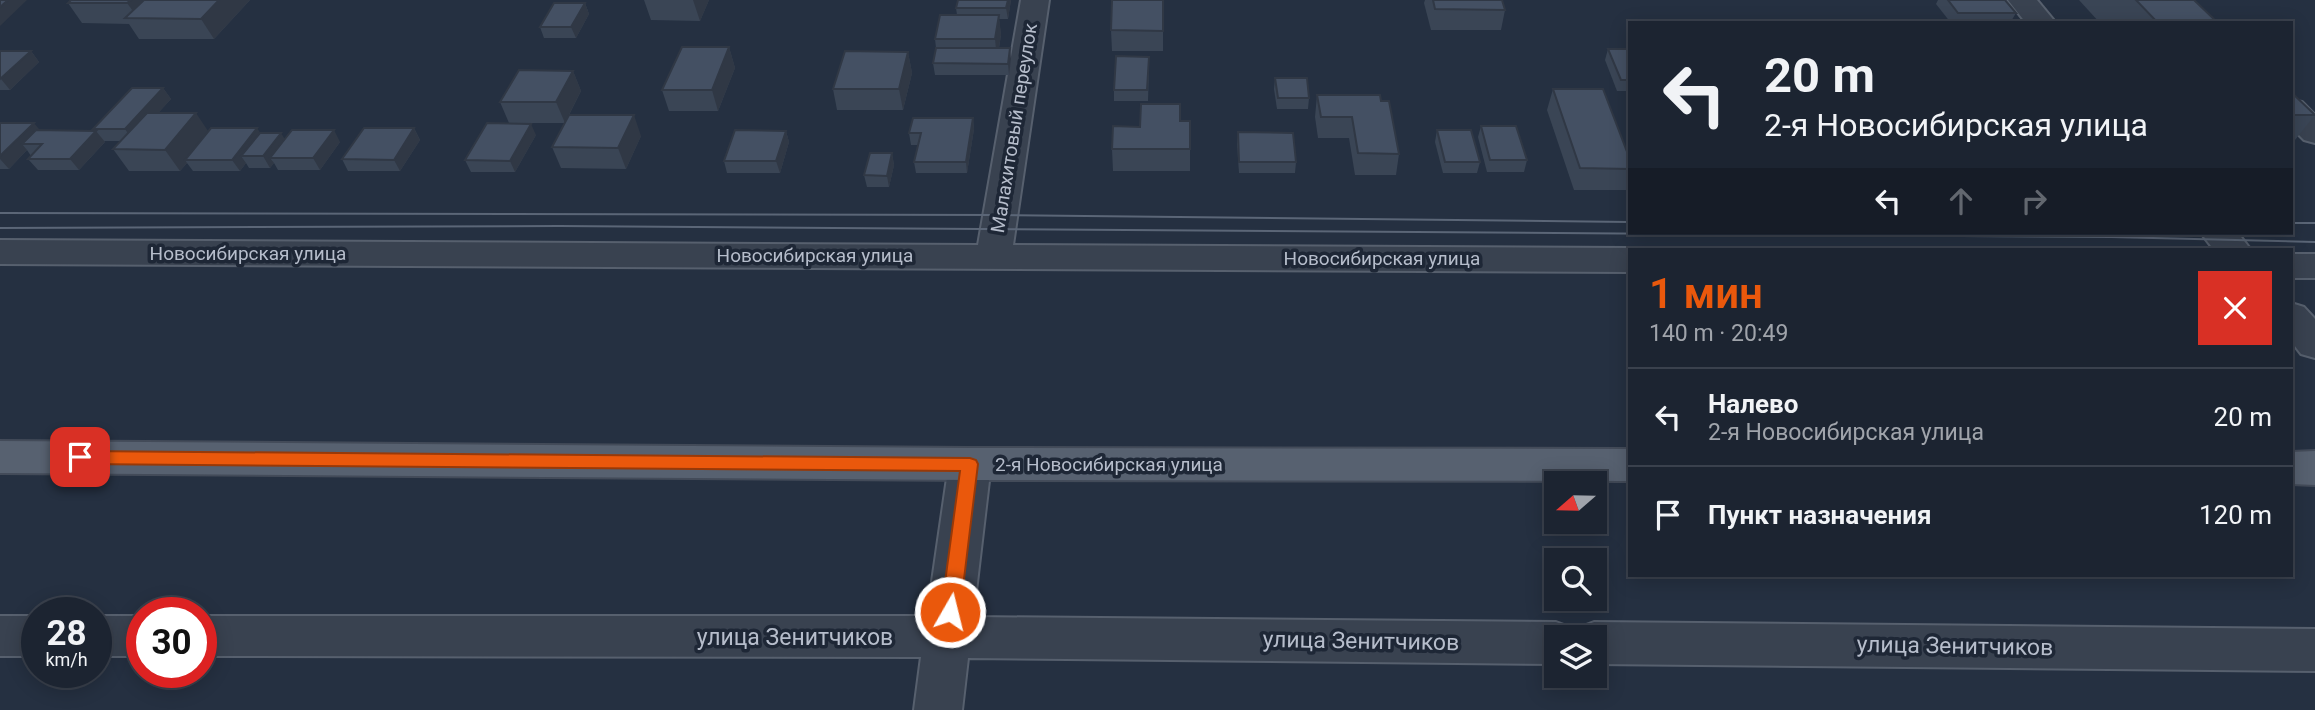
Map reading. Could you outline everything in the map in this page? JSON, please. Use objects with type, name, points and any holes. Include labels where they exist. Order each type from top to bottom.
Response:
[{"type":"main road","name":"2-я Новосибирская улица","points":[[0,457],[1628,466]]},
{"type":"main road","points":[[2293,468],[2315,468]]},
{"type":"street","name":"Малахитовый переулок","points":[[994,256],[1035,0]]},
{"type":"street","points":[[2022,0],[2040,21]]},
{"type":"street","points":[[2293,110],[2315,132]]},
{"type":"street","name":"Новосибирская улица","points":[[0,252],[1628,260]]},
{"type":"street","points":[[2293,266],[2315,266]]},
{"type":"street","points":[[2293,318],[2315,344]]},
{"type":"street","points":[[938,710],[970,464]]},
{"type":"street","points":[[0,636],[21,636]]},
{"type":"street","name":"улица Зенитчиков","points":[[217,636],[947,637],[1544,643]]},
{"type":"street","name":"улица Зенитчиков","points":[[1607,643],[2315,650]]},
{"type":"building","points":[[71,0],[131,0],[127,3],[68,3]]},
{"type":"building","points":[[144,0],[219,0],[201,19],[125,18]]},
{"type":"building","points":[[958,0],[1008,0],[1006,8],[956,8]]},
{"type":"building","points":[[1112,0],[1163,0],[1163,31],[1111,30]]},
{"type":"building","points":[[1433,0],[1502,0],[1505,10],[1435,9]]},
{"type":"building","points":[[1948,0],[2005,0],[2016,13],[1958,13]]},
{"type":"building","points":[[2136,0],[2194,0],[2216,21],[2156,21]]},
{"type":"building","points":[[554,3],[585,3],[571,27],[540,27]]},
{"type":"building","points":[[940,15],[999,15],[995,39],[935,39]]},
{"type":"building","points":[[682,47],[729,47],[712,90],[662,90]]},
{"type":"building","points":[[936,48],[1010,48],[1008,64],[933,63]]},
{"type":"building","points":[[1608,49],[1628,49],[1628,80],[1621,80]]},
{"type":"building","points":[[0,51],[31,51],[0,79]]},
{"type":"building","points":[[845,51],[908,52],[899,89],[833,89]]},
{"type":"building","points":[[1116,56],[1149,57],[1147,90],[1114,90]]},
{"type":"building","points":[[519,70],[573,71],[556,102],[500,102]]},
{"type":"building","points":[[1275,78],[1307,78],[1309,98],[1278,98]]},
{"type":"building","points":[[132,88],[163,88],[125,129],[93,129]]},
{"type":"building","points":[[1553,89],[1603,89],[1628,154],[1628,169],[1580,168]]},
{"type":"building","points":[[2293,94],[2315,115],[2293,115]]},
{"type":"building","points":[[1317,95],[1380,95],[1381,101],[1389,101],[1399,154],[1358,153],[1352,117],[1321,117]]},
{"type":"building","points":[[1141,104],[1180,104],[1180,121],[1190,121],[1190,149],[1112,149],[1113,126],[1140,127]]},
{"type":"building","points":[[147,113],[196,113],[165,150],[113,149]]},
{"type":"building","points":[[569,115],[634,115],[618,148],[552,147]]},
{"type":"building","points":[[913,118],[973,118],[966,162],[914,162],[921,133],[909,133]]},
{"type":"building","points":[[0,123],[34,123],[0,156]]},
{"type":"building","points":[[487,123],[531,124],[510,161],[465,160]]},
{"type":"building","points":[[1481,126],[1516,126],[1527,160],[1490,160]]},
{"type":"building","points":[[211,128],[257,128],[232,160],[185,160]]},
{"type":"building","points":[[364,128],[414,128],[394,160],[342,159]]},
{"type":"building","points":[[36,130],[96,131],[70,159],[28,159],[42,144],[22,144]]},
{"type":"building","points":[[292,130],[334,130],[313,158],[270,158]]},
{"type":"building","points":[[735,130],[786,131],[776,161],[724,161]]},
{"type":"building","points":[[1437,130],[1471,130],[1480,162],[1445,162]]},
{"type":"building","points":[[1238,132],[1293,133],[1296,162],[1239,162]]},
{"type":"building","points":[[260,133],[281,133],[263,156],[241,156]]},
{"type":"building","points":[[870,153],[892,153],[887,176],[864,175]]},
{"type":"tram line","points":[[0,213],[1000,215],[1628,222]]},
{"type":"tram line","points":[[2293,223],[2315,223]]},
{"type":"tram line","points":[[0,228],[559,226],[1628,234]]},
{"type":"tram line","points":[[1829,235],[2315,242]]},
{"type":"route","points":[[80,457],[970,464],[950,612]]}]
